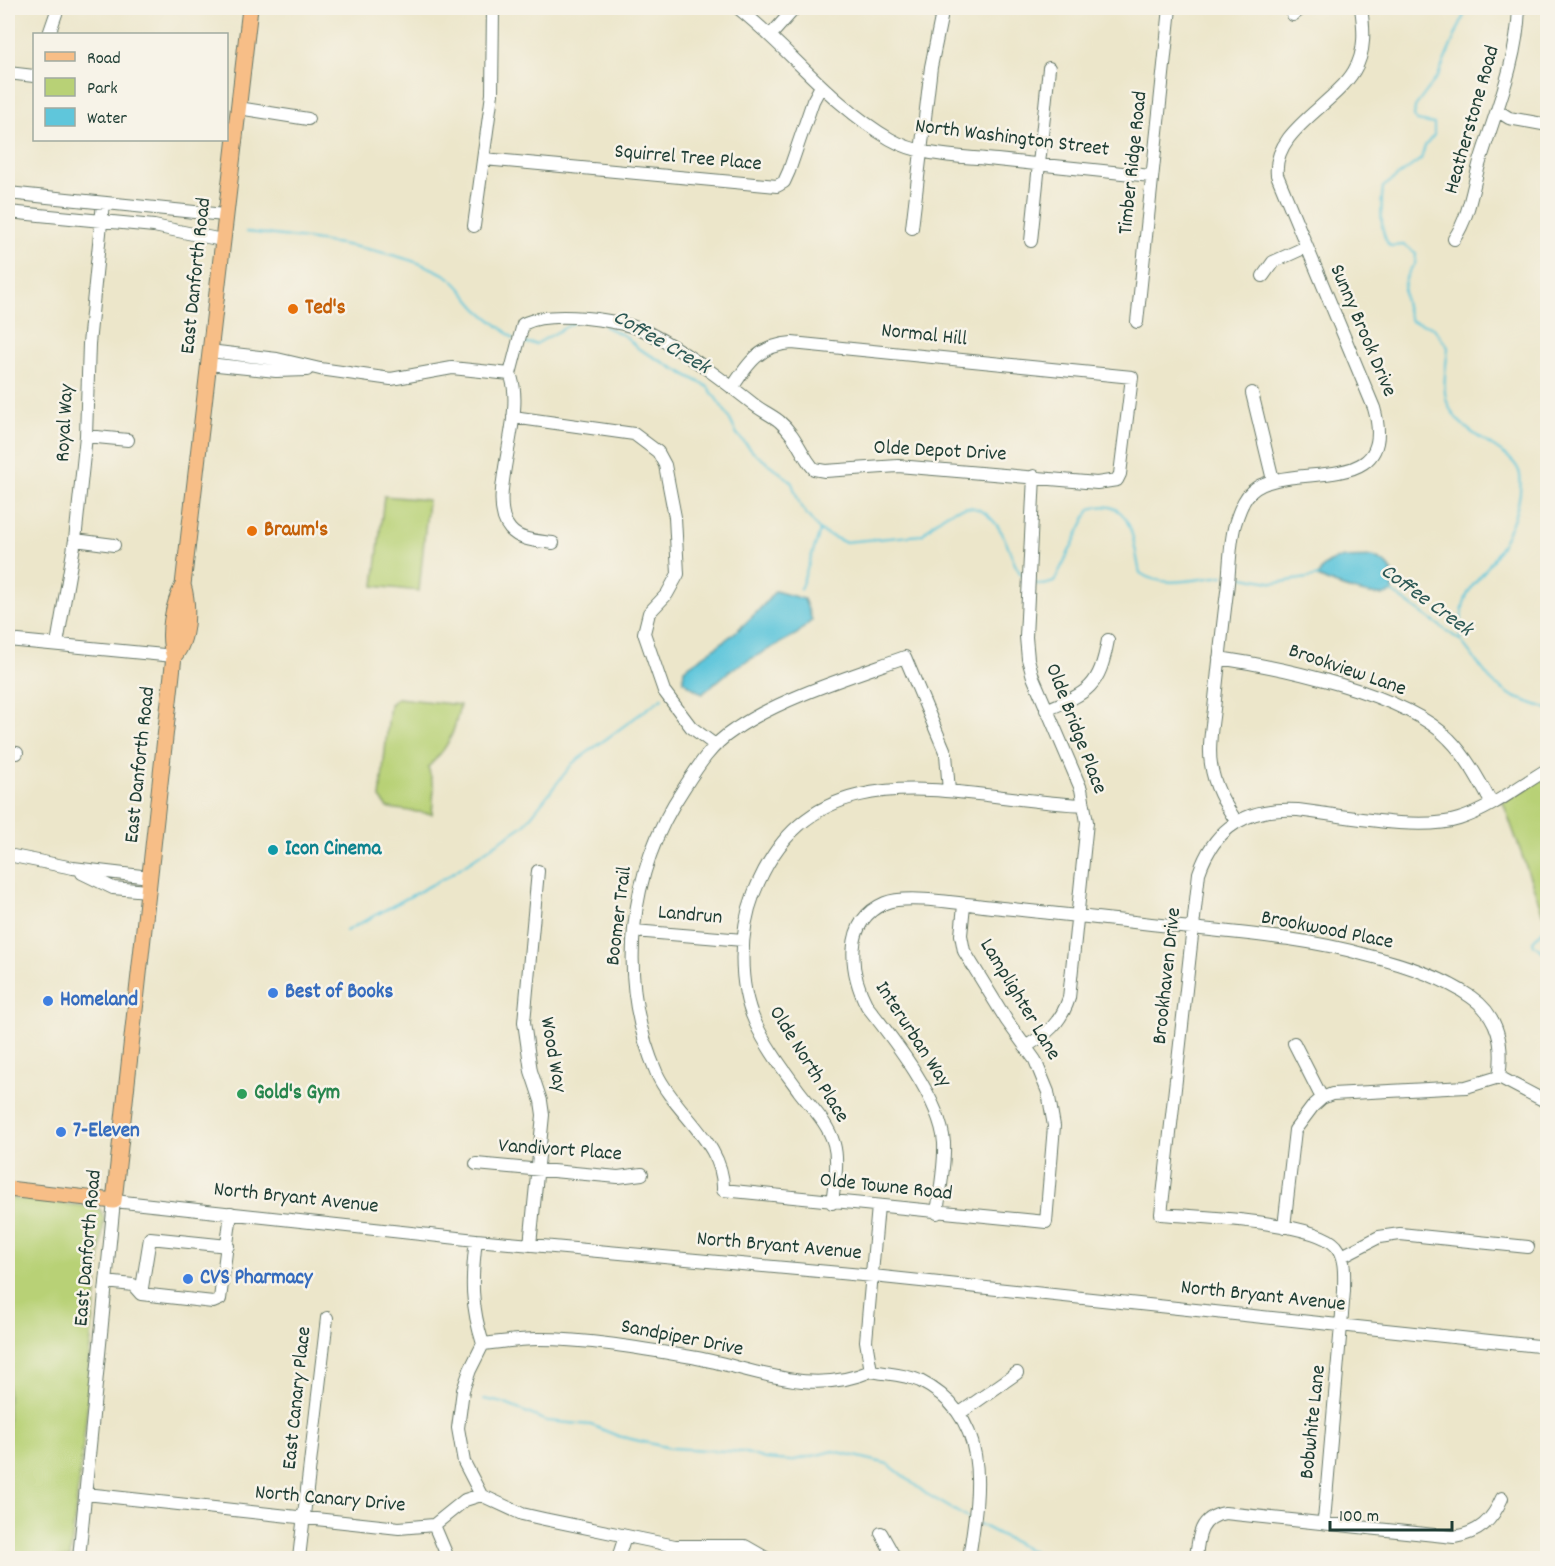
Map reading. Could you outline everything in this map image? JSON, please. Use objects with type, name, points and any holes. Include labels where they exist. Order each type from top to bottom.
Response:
[{"type":"main road","name":"East Danforth Road","points":[[114,1201],[174,656],[182,647],[187,601],[183,585],[249,8]]},
{"type":"main road","name":"North Bryant Avenue","points":[[8,1190],[114,1201]]},
{"type":"street","points":[[49,33],[58,8]]},
{"type":"street","points":[[474,226],[493,73],[493,8]]},
{"type":"street","name":"North Washington Street","points":[[738,8],[821,86],[890,139],[920,151],[1151,176]]},
{"type":"street","points":[[770,36],[795,8]]},
{"type":"street","name":"Timber Ridge Road","points":[[1137,322],[1170,8]]},
{"type":"street","name":"Sunny Brook Drive","points":[[1236,821],[1219,795],[1210,763],[1219,658],[1235,524],[1250,493],[1273,480],[1327,475],[1352,469],[1367,459],[1378,435],[1374,408],[1277,175],[1275,162],[1278,152],[1290,136],[1355,70],[1363,40],[1360,8]]},
{"type":"street","name":"Heatherstone Road","points":[[1454,239],[1466,223],[1477,174],[1510,74],[1519,8]]},
{"type":"street","points":[[912,228],[931,67],[940,18]]},
{"type":"street","points":[[1031,240],[1037,164],[1049,68]]},
{"type":"street","points":[[8,73],[33,76]]},
{"type":"street","name":"Squirrel Tree Place","points":[[484,159],[777,186],[784,182],[789,171],[813,101],[821,86]]},
{"type":"street","points":[[238,108],[308,119]]},
{"type":"street","points":[[1498,111],[1509,118],[1548,125]]},
{"type":"street","points":[[8,193],[224,215]]},
{"type":"street","name":"Royal Way","points":[[57,644],[75,540],[86,436],[89,344],[103,203]]},
{"type":"street","points":[[8,212],[154,226],[222,240]]},
{"type":"street","points":[[1263,276],[1273,262],[1306,247]]},
{"type":"street","name":"Olde Depot Drive","points":[[510,374],[523,324],[541,319],[588,319],[647,332],[732,388],[786,428],[801,445],[814,469],[825,471],[898,466],[1097,483],[1117,480],[1123,460],[1132,377]]},
{"type":"street","name":"Normal Hill","points":[[732,388],[750,361],[763,350],[776,344],[792,343],[1132,377]]},
{"type":"street","points":[[209,357],[277,358],[320,369],[391,379],[452,368],[510,374],[514,383],[513,417],[501,512],[511,531],[522,538],[553,543]]},
{"type":"street","points":[[1252,393],[1273,480]]},
{"type":"street","points":[[513,417],[634,434],[658,452],[665,465],[675,517],[678,574],[667,594],[649,613],[644,633],[664,691],[691,727],[715,745]]},
{"type":"street","points":[[86,436],[128,440]]},
{"type":"street","name":"Olde Bridge Place","points":[[1025,1047],[1044,1036],[1064,1014],[1072,982],[1087,822],[1081,789],[1046,710],[1028,659],[1026,637],[1034,477]]},
{"type":"street","points":[[75,540],[114,545]]},
{"type":"street","points":[[8,640],[174,656]]},
{"type":"street","points":[[1046,710],[1090,688],[1104,665],[1108,640]]},
{"type":"street","name":"Boomer Trail","points":[[723,1190],[723,1177],[714,1155],[668,1092],[647,1047],[633,980],[634,931],[640,884],[658,831],[675,801],[715,745],[759,714],[905,657],[946,754],[949,791]]},
{"type":"street","name":"Brookview Lane","points":[[1219,658],[1274,666],[1306,674],[1391,704],[1412,714],[1448,737],[1492,804]]},
{"type":"street","name":"Brookhaven Drive","points":[[1342,1256],[1327,1238],[1311,1231],[1161,1214],[1199,873],[1205,854],[1216,839],[1236,821],[1278,809],[1418,824],[1445,823],[1477,812],[1548,769]]},
{"type":"street","name":"Olde North Place","points":[[832,1203],[834,1145],[826,1125],[793,1083],[754,1021],[744,969],[743,940],[751,902],[771,858],[782,843],[813,816],[863,792],[906,788],[1084,805]]},
{"type":"street","points":[[8,855],[149,884]]},
{"type":"street","name":"Wood Way","points":[[530,1245],[542,1108],[531,1071],[524,1022],[538,871]]},
{"type":"street","name":"Interurban Way","points":[[937,1213],[944,1154],[940,1118],[932,1100],[859,991],[851,955],[862,924],[883,904],[908,900],[1078,916]]},
{"type":"street","name":"Lamplighter Lane","points":[[964,904],[961,935],[964,951],[1035,1060],[1048,1092],[1054,1126],[1046,1222]]},
{"type":"street","name":"Brookwood Place","points":[[1078,916],[1297,941],[1357,952],[1450,983],[1474,998],[1496,1023],[1502,1046],[1499,1077]]},
{"type":"street","name":"Landrun","points":[[634,931],[743,940]]},
{"type":"street","points":[[1294,1043],[1322,1098]]},
{"type":"street","points":[[1284,1227],[1296,1130],[1304,1117],[1322,1098],[1345,1093],[1466,1087],[1499,1077],[1545,1101]]},
{"type":"street","name":"Vandivort Place","points":[[476,1164],[618,1177],[642,1174]]},
{"type":"street","name":"Olde Towne Road","points":[[723,1190],[832,1203],[1046,1222]]},
{"type":"street","name":"North Bryant Avenue","points":[[114,1201],[476,1240],[873,1276],[1548,1347]]},
{"type":"street","name":"East Danforth Road","points":[[79,1558],[114,1201]]},
{"type":"street","points":[[878,1206],[866,1341],[871,1371],[920,1381],[951,1403],[960,1413],[973,1446],[979,1488],[969,1558]]},
{"type":"street","points":[[106,1282],[133,1285],[141,1294],[213,1302],[220,1299],[231,1213]]},
{"type":"street","points":[[1341,1327],[1344,1271],[1342,1256],[1379,1237],[1400,1234],[1528,1247]]},
{"type":"street","points":[[141,1294],[150,1238],[228,1246]]},
{"type":"street","points":[[476,1240],[471,1281],[473,1315],[483,1344],[463,1390],[458,1428],[464,1462],[481,1495],[522,1514],[675,1546],[745,1546],[766,1558]]},
{"type":"street","name":"East Canary Place","points":[[299,1558],[327,1318]]},
{"type":"street","name":"Bobwhite Lane","points":[[1324,1521],[1341,1327]]},
{"type":"street","name":"Sandpiper Drive","points":[[483,1344],[518,1340],[564,1340],[699,1359],[797,1382],[840,1380],[871,1371]]},
{"type":"street","points":[[960,1413],[1017,1373]]},
{"type":"street","name":"North Canary Drive","points":[[86,1494],[399,1528],[434,1525],[465,1500],[481,1495]]},
{"type":"street","points":[[1196,1558],[1207,1519],[1226,1513],[1324,1521],[1379,1530],[1454,1537],[1471,1534],[1484,1526],[1496,1512],[1502,1498]]},
{"type":"street","points":[[434,1525],[448,1558]]},
{"type":"street","points":[[880,1533],[895,1558]]},
{"type":"street","points":[[618,1558],[625,1536]]},
{"type":"green space","points":[[384,496],[428,500],[419,591],[374,586]]},
{"type":"green space","points":[[398,698],[460,705],[450,739],[428,767],[434,788],[432,814],[388,808],[380,798],[390,704]]},
{"type":"green space","points":[[1547,776],[1547,915],[1543,914],[1503,802]]},
{"type":"green space","points":[[8,1198],[95,1207],[100,1209],[104,1218],[89,1358],[88,1401],[70,1558],[8,1558]]},
{"type":"water","points":[[1373,557],[1385,563],[1391,570],[1393,592],[1387,595],[1344,587],[1318,577],[1322,569],[1333,561]]},
{"type":"water","points":[[775,591],[804,599],[812,620],[797,634],[732,669],[702,694],[683,681],[684,669],[733,634]]},
{"type":"waterway","points":[[1461,640],[1461,617],[1466,598],[1506,537],[1519,499],[1520,475],[1516,465],[1470,431],[1449,408],[1445,393],[1448,347],[1433,327],[1411,321],[1406,307],[1404,291],[1406,277],[1415,264],[1416,253],[1404,245],[1390,246],[1382,227],[1381,210],[1383,187],[1421,159],[1425,146],[1434,135],[1434,124],[1417,121],[1414,117],[1415,107],[1438,76],[1467,8]]},
{"type":"waterway","name":"Coffee Creek","points":[[246,232],[294,237],[377,251],[427,266],[452,279],[478,309],[513,338]]},
{"type":"waterway","name":"Coffee Creek","points":[[524,343],[536,344],[575,322]]},
{"type":"waterway","name":"Coffee Creek","points":[[604,326],[625,336],[639,349],[708,387],[727,414],[737,434],[753,452],[791,481],[801,507],[820,531],[844,542],[922,535],[952,511],[973,508],[983,512],[1002,533],[1025,579]]},
{"type":"waterway","name":"Coffee Creek","points":[[1033,583],[1044,585],[1054,582],[1090,509],[1104,506],[1115,509],[1123,515],[1128,524],[1140,573],[1149,578],[1169,582],[1223,576]]},
{"type":"waterway","points":[[800,590],[820,531]]},
{"type":"waterway","name":"Coffee Creek","points":[[1234,575],[1275,583],[1320,576]]},
{"type":"waterway","name":"Coffee Creek","points":[[1391,591],[1461,641],[1493,683],[1514,697],[1548,709]]},
{"type":"waterway","points":[[346,931],[448,876],[524,825],[573,763],[662,698]]},
{"type":"waterway","name":"Coffee Creek","points":[[1548,925],[1533,941],[1534,945],[1548,955]]},
{"type":"waterway","points":[[484,1399],[503,1403],[547,1421],[591,1425],[618,1436],[670,1448],[743,1452],[765,1459],[790,1461],[834,1451],[888,1464],[925,1493],[971,1520]]},
{"type":"waterway","points":[[979,1524],[1037,1554],[1055,1558]]},
{"type":"place","name":"Ted's","points":[[293,309]]},
{"type":"place","name":"Braum's","points":[[252,531]]},
{"type":"place","name":"Icon Cinema","points":[[273,850]]},
{"type":"place","name":"Best of Books","points":[[273,993]]},
{"type":"place","name":"Homeland","points":[[48,1001]]},
{"type":"place","name":"Gold's Gym","points":[[242,1094]]},
{"type":"place","name":"7-Eleven","points":[[61,1132]]},
{"type":"place","name":"CVS Pharmacy","points":[[188,1279]]}]
